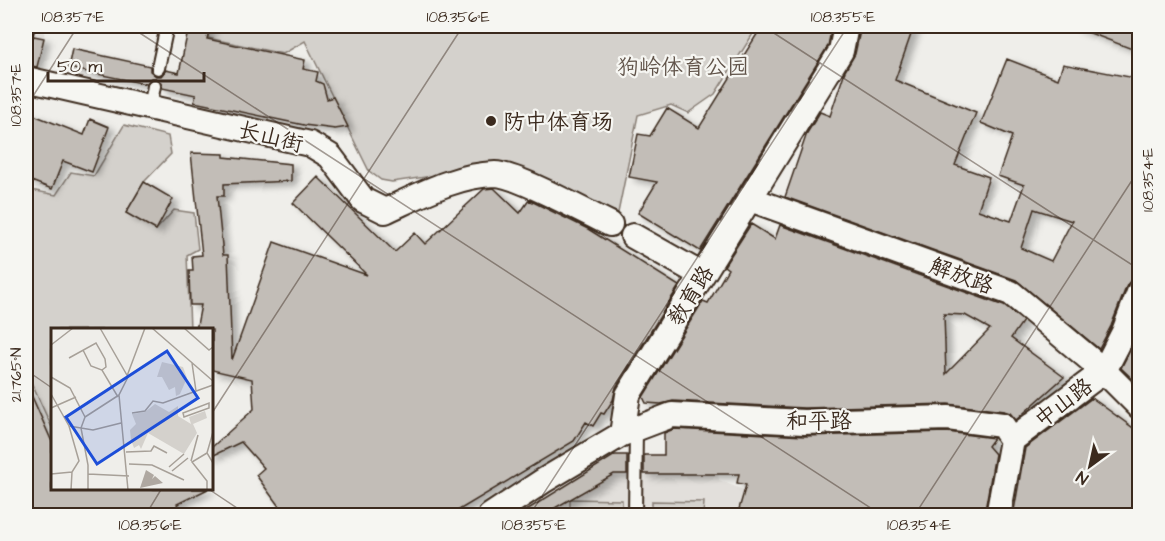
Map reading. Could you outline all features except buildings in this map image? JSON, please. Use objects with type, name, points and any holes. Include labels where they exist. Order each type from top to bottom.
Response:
[{"type":"street","name":"教育路","points":[[629,431],[628,395],[841,51],[846,26]]},
{"type":"street","name":"长山街","points":[[26,80],[152,97],[310,144],[330,156],[363,200],[385,211],[453,180],[497,174],[523,182],[610,224]]},
{"type":"street","name":"解放路","points":[[750,199],[1011,293],[1104,371],[1140,407]]},
{"type":"street","points":[[633,236],[702,275]]},
{"type":"street","name":"中山路","points":[[998,516],[1012,440],[1104,371],[1124,332],[1140,290]]},
{"type":"street","name":"和平路","points":[[629,431],[672,415],[804,422],[948,418],[1002,425],[1012,440]]},
{"type":"street","points":[[490,516],[543,481],[629,431]]},
{"type":"lane","points":[[26,34],[28,26]]},
{"type":"lane","points":[[158,68],[167,26]]},
{"type":"lane","points":[[629,431],[635,516]]},
{"type":"shaded area","points":[[26,26],[46,26],[38,66],[26,63]]},
{"type":"shaded area","points":[[614,455],[657,455],[657,474],[718,474],[719,480],[789,509],[787,516],[532,516],[526,505]]},
{"type":"green space","name":"防中体育场","points":[[210,26],[758,26],[715,94],[688,113],[671,105],[638,115],[618,213],[535,177],[499,166],[392,182],[381,180],[369,171],[305,41],[283,54],[208,38]]},
{"type":"green space","points":[[124,125],[168,136],[171,154],[144,182],[126,213],[156,230],[174,210],[194,213],[198,249],[187,255],[190,328],[51,328],[51,426],[26,371],[26,194],[31,190],[56,195],[71,172],[94,176]]},
{"type":"green space","points":[[570,499],[622,500],[622,515],[570,516]]},
{"type":"green space","points":[[652,501],[704,502],[703,515],[652,515]]},
{"type":"place","name":"防中体育场","points":[[491,121]]},
{"type":"park label","name":"狗岭体育公园","points":[[683,66]]}]
